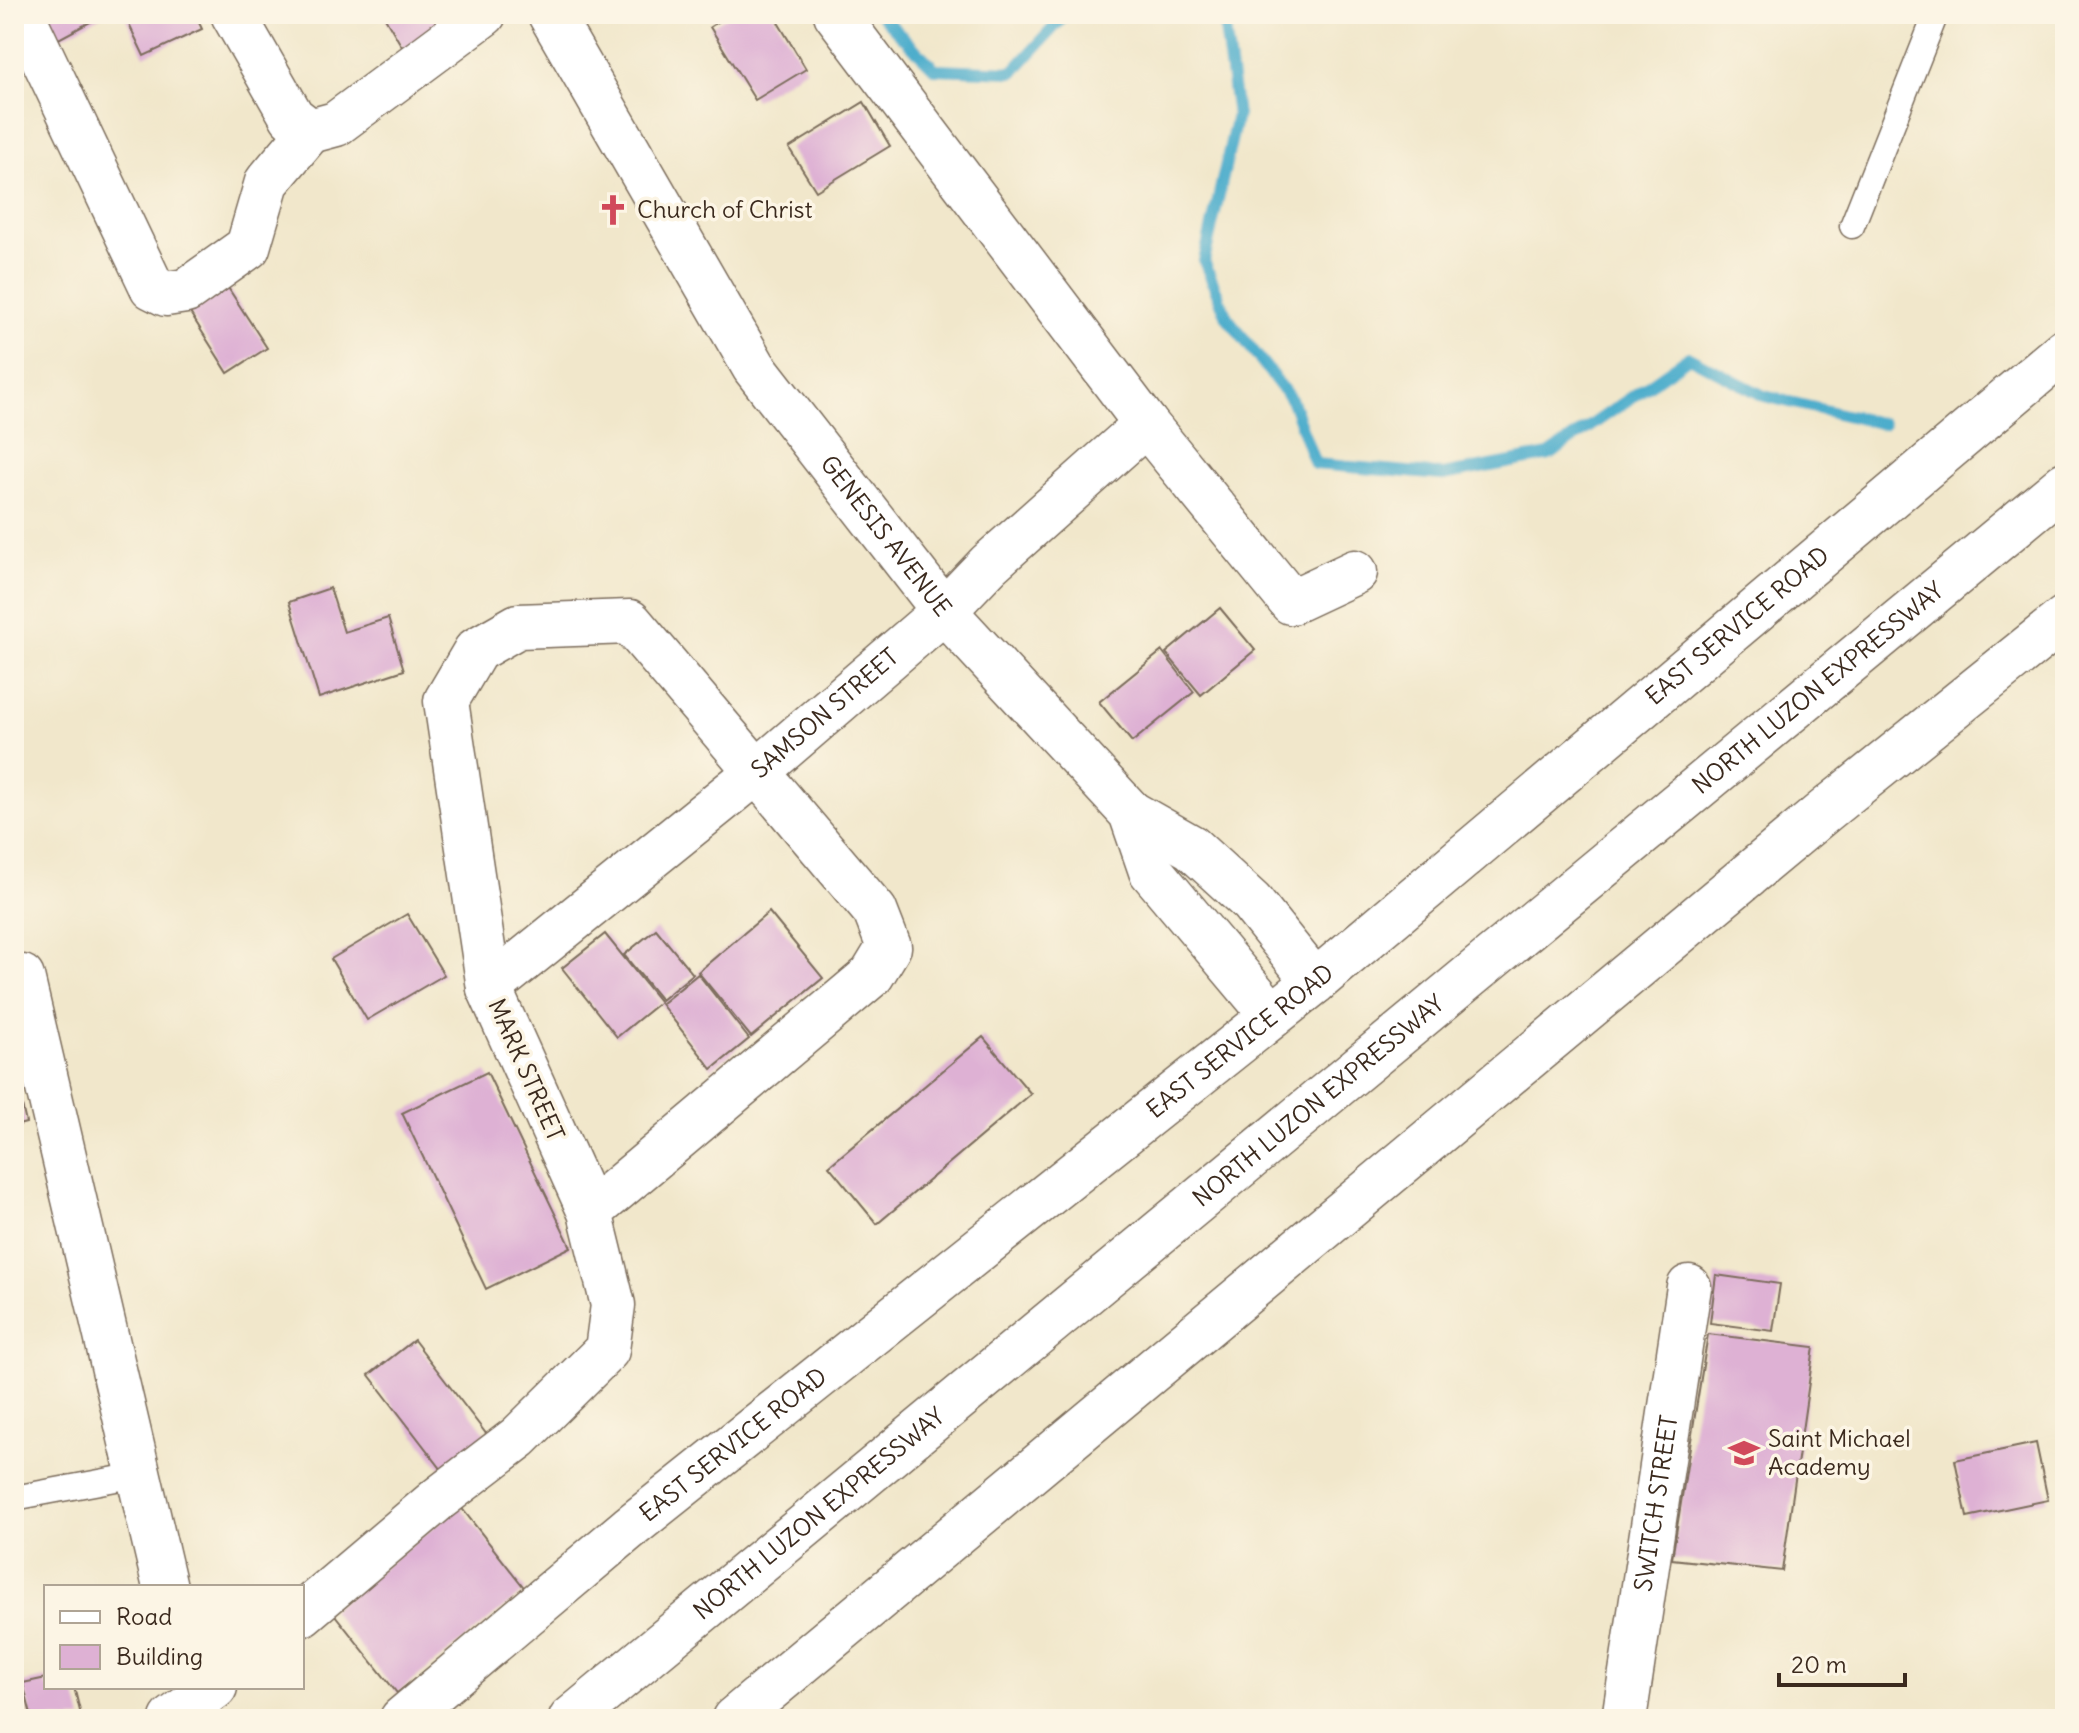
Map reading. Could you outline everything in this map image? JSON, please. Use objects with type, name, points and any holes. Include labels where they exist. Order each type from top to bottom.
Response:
[{"type":"main road","points":[[22,14],[152,287],[166,294],[186,291],[248,247],[267,182],[310,131],[336,124],[484,14]]},
{"type":"main road","points":[[233,14],[292,117],[310,131]]},
{"type":"main road","points":[[836,14],[1146,424],[1291,602],[1355,572]]},
{"type":"main road","name":"GENESIS AVENUE","points":[[568,21],[754,367],[944,611],[1131,813],[1151,871],[1272,1015]]},
{"type":"main road","name":"EAST SERVICE ROAD","points":[[402,1719],[629,1528],[1315,982],[2065,350]]},
{"type":"main road","name":"SAMSON STREET","points":[[489,988],[758,771],[944,611],[989,564],[1146,424]]},
{"type":"main road","name":"NORTH LUZON EXPRESSWAY","points":[[571,1719],[2065,484]]},
{"type":"main road","points":[[734,1719],[1826,810],[2065,618]]},
{"type":"main road","name":"MARK STREET","points":[[304,1612],[438,1499],[519,1437],[607,1350],[613,1305],[590,1212],[489,988],[446,701],[476,650],[518,626],[630,622],[758,771]]},
{"type":"main road","points":[[590,1212],[872,975],[889,947],[875,911],[758,771]]},
{"type":"main road","points":[[1131,813],[1191,847],[1251,902],[1315,982]]},
{"type":"main road","points":[[22,977],[164,1585]]},
{"type":"main road","name":"SWITCH STREET","points":[[1624,1719],[1689,1287]]},
{"type":"lane","points":[[1852,226],[1936,14]]},
{"type":"lane","points":[[14,1498],[137,1475]]},
{"type":"building","points":[[40,14],[105,14],[55,41]]},
{"type":"building","points":[[124,14],[195,14],[202,29],[144,56]]},
{"type":"building","points":[[383,14],[472,14],[405,52]]},
{"type":"building","points":[[731,14],[773,14],[806,69],[755,100],[710,27]]},
{"type":"building","points":[[864,102],[890,146],[816,191],[789,148]]},
{"type":"building","points":[[225,283],[267,348],[228,373],[187,308]]},
{"type":"building","points":[[330,588],[344,632],[388,618],[404,670],[319,698],[289,602]]},
{"type":"building","points":[[1220,608],[1255,650],[1201,695],[1166,653]]},
{"type":"building","points":[[1162,651],[1194,692],[1132,742],[1099,702]]},
{"type":"building","points":[[769,912],[823,978],[751,1037],[698,972]]},
{"type":"building","points":[[407,914],[444,975],[367,1020],[331,959]]},
{"type":"building","points":[[656,929],[693,974],[661,1000],[624,955]]},
{"type":"building","points":[[605,934],[660,1002],[617,1037],[562,968]]},
{"type":"building","points":[[698,974],[749,1039],[712,1069],[661,1004]]},
{"type":"building","points":[[983,1037],[1031,1094],[877,1224],[829,1166]]},
{"type":"building","points":[[14,1071],[26,1123],[14,1126]]},
{"type":"building","points":[[487,1072],[571,1247],[486,1289],[402,1113]]},
{"type":"building","points":[[1716,1275],[1780,1284],[1773,1331],[1710,1323]]},
{"type":"building","name":"Saint Michael Academy","points":[[1708,1334],[1814,1347],[1782,1571],[1672,1559]]},
{"type":"building","points":[[414,1340],[494,1444],[449,1479],[369,1375]]},
{"type":"building","points":[[2036,1443],[2048,1500],[1967,1517],[1955,1460]]},
{"type":"building","points":[[460,1506],[526,1590],[397,1693],[331,1610]]},
{"type":"building","points":[[44,1678],[44,1689],[74,1689],[82,1719],[32,1719],[23,1683]]},
{"type":"waterway","points":[[880,14],[935,69],[1013,72],[1066,14]]},
{"type":"waterway","points":[[1223,14],[1237,115],[1204,261],[1227,317],[1292,401],[1315,464],[1443,475],[1549,455],[1689,357],[1764,396],[1883,424]]},
{"type":"place","name":"Church of Christ","points":[[613,210]]},
{"type":"place","name":"Saint Michael Academy","points":[[1744,1453]]}]
